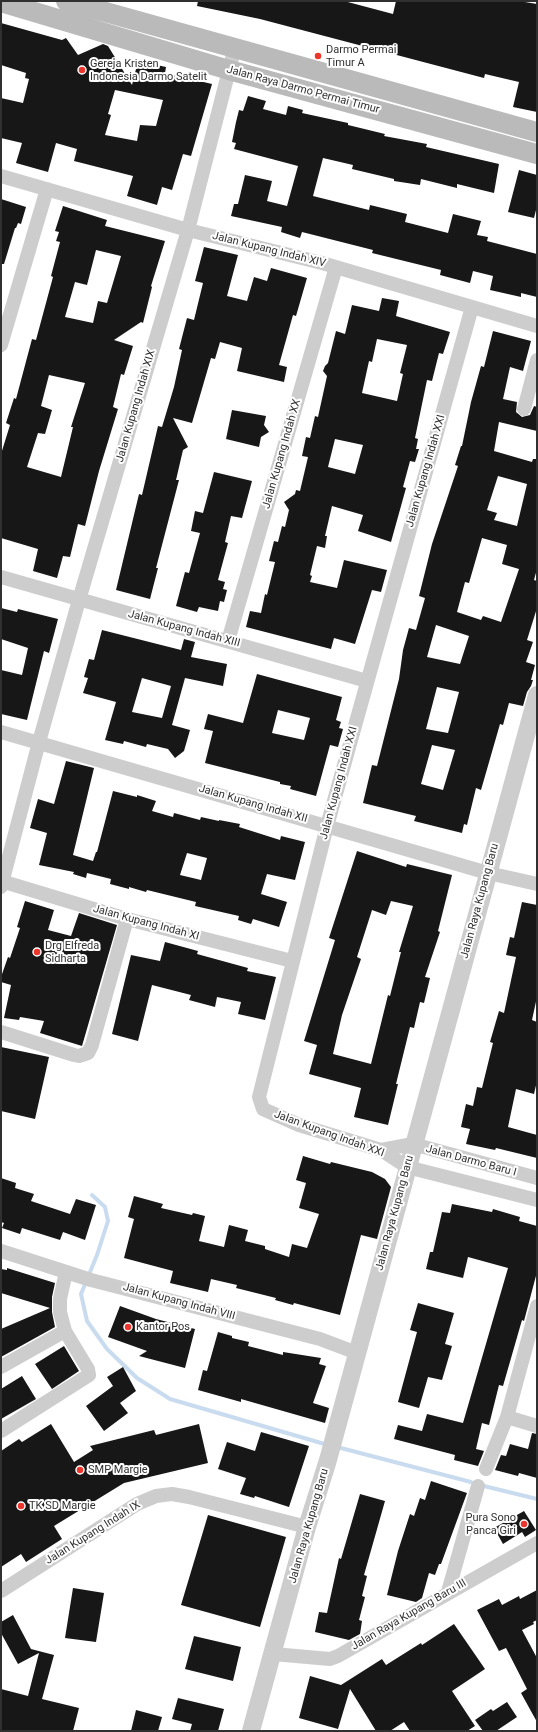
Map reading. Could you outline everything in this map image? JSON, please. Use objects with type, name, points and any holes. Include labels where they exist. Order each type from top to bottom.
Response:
[{"type":"main road","name":"Jalan Raya Darmo Permai Timur","points":[[66,1],[115,10],[235,47],[537,132]]},
{"type":"main road","name":"Jalan Raya Darmo Permai Timur","points":[[1,2],[55,9],[117,35],[229,70],[537,154]]},
{"type":"main road","points":[[115,10],[117,35]]},
{"type":"street","name":"Jalan Kupang Indah XIX","points":[[38,742],[188,230],[235,47]]},
{"type":"street","name":"Jalan Kupang Indah XIV","points":[[1,176],[47,188],[188,230],[336,267],[537,326]]},
{"type":"street","points":[[1,345],[47,188]]},
{"type":"street","name":"Jalan Kupang Indah XX","points":[[228,641],[336,267]]},
{"type":"street","name":"Jalan Kupang Indah XXI","points":[[407,1167],[381,1150],[299,1125],[263,1109],[259,1097],[327,826],[472,307]]},
{"type":"street","points":[[524,409],[537,360]]},
{"type":"street","name":"Jalan Kupang Indah XIII","points":[[1,577],[367,681]]},
{"type":"street","name":"Jalan Raya Kupang Baru","points":[[252,1731],[307,1527],[337,1430],[413,1144],[537,695]]},
{"type":"street","name":"Jalan Kupang Indah XII","points":[[1,732],[488,873],[537,884]]},
{"type":"street","points":[[2,883],[38,742]]},
{"type":"street","name":"Jalan Kupang Indah XI","points":[[2,883],[127,919],[292,961]]},
{"type":"street","points":[[1,1032],[79,1056],[88,1053],[92,1045],[127,919]]},
{"type":"street","name":"Jalan Darmo Baru I","points":[[381,1150],[413,1144],[537,1178]]},
{"type":"street","name":"Jalan Darmo Baru I","points":[[407,1167],[537,1200]]},
{"type":"street","name":"Jalan Kupang Indah VIII","points":[[1,1251],[89,1279],[320,1339],[357,1353]]},
{"type":"street","points":[[1,1432],[88,1376],[88,1370],[65,1331],[60,1312],[60,1299],[66,1272]]},
{"type":"street","points":[[486,1469],[507,1416],[533,1333],[537,1306]]},
{"type":"street","points":[[1,1367],[65,1331]]},
{"type":"street","points":[[507,1416],[537,1426]]},
{"type":"street","points":[[448,1592],[478,1486]]},
{"type":"street","name":"Jalan Kupang Indah IX","points":[[1,1591],[137,1504],[156,1496],[172,1494],[198,1499],[307,1527]]},
{"type":"street","name":"Jalan Raya Kupang Baru III","points":[[274,1654],[330,1659],[346,1652],[448,1592],[537,1543]]},
{"type":"building","points":[[198,1],[344,1],[393,14],[396,1],[519,1],[537,4],[537,112],[513,107],[519,82],[485,74],[484,78],[260,19],[197,6]]},
{"type":"building","points":[[1,23],[62,40],[66,38],[78,55],[103,44],[108,46],[132,85],[138,61],[166,67],[165,73],[212,84],[191,156],[183,154],[172,190],[162,187],[157,205],[127,196],[133,176],[74,161],[77,149],[56,143],[48,172],[16,163],[22,143],[1,138],[1,98],[23,103],[29,79],[25,78],[26,73],[1,65]],"holes":[[[115,90],[163,100],[156,126],[140,125],[137,141],[105,135],[111,115],[108,114]]]},
{"type":"building","points":[[248,96],[266,101],[263,109],[286,115],[288,106],[303,110],[302,113],[348,123],[348,125],[385,134],[384,136],[427,144],[426,147],[499,164],[494,193],[457,184],[457,188],[421,179],[420,185],[394,181],[394,179],[352,169],[353,165],[323,158],[313,196],[369,210],[370,205],[407,214],[405,222],[448,233],[453,214],[481,221],[477,235],[488,237],[487,241],[537,254],[537,297],[521,293],[521,297],[490,290],[493,276],[473,271],[470,283],[440,275],[441,270],[372,253],[373,250],[302,232],[300,238],[281,232],[282,227],[231,216],[234,204],[238,204],[245,175],[272,181],[267,201],[287,206],[298,166],[234,149],[236,143],[232,142],[239,110],[243,111]]},
{"type":"building","points":[[519,170],[537,175],[537,206],[534,218],[508,212]]},
{"type":"building","points":[[1,199],[26,207],[21,224],[18,223],[15,228],[4,264],[1,264]]},
{"type":"building","points":[[63,206],[107,220],[105,226],[165,241],[151,286],[143,323],[141,322],[114,340],[133,346],[124,375],[121,374],[113,407],[118,409],[99,471],[85,526],[78,524],[70,557],[63,556],[57,578],[33,571],[38,549],[1,538],[1,454],[10,425],[6,423],[14,398],[16,399],[32,339],[36,340],[53,277],[51,276],[60,242],[56,241],[59,232],[55,231]],"holes":[[[96,250],[121,256],[107,303],[98,301],[93,323],[65,317],[75,282],[87,285]],[[49,375],[85,383],[71,427],[73,427],[61,477],[27,467],[38,433],[45,434],[52,410],[41,406]]]},
{"type":"building","points":[[204,247],[238,255],[227,296],[247,301],[254,277],[267,281],[271,268],[307,278],[296,316],[293,315],[279,365],[287,367],[284,382],[237,371],[242,348],[220,342],[215,359],[211,358],[192,423],[173,418],[188,447],[183,450],[176,480],[179,480],[156,568],[158,568],[150,599],[116,590],[139,494],[142,495],[158,426],[162,427],[174,387],[182,350],[179,349],[187,318],[194,320],[203,283],[195,281]]},
{"type":"building","points":[[382,298],[399,301],[396,316],[450,332],[443,354],[439,353],[432,381],[427,380],[415,438],[418,439],[416,449],[419,449],[415,462],[410,461],[403,487],[406,488],[391,542],[358,531],[363,515],[332,506],[325,536],[327,536],[325,548],[317,546],[310,575],[312,576],[310,582],[337,588],[344,560],[387,570],[381,592],[372,590],[355,644],[334,638],[331,649],[246,627],[250,611],[261,613],[265,594],[267,595],[275,562],[269,561],[274,541],[278,542],[282,526],[285,527],[289,510],[284,502],[295,494],[296,490],[300,491],[308,457],[302,456],[306,437],[310,438],[315,416],[318,417],[327,376],[323,371],[328,363],[336,331],[345,334],[352,305],[379,311]],"holes":[[[377,339],[407,345],[400,373],[403,374],[397,401],[362,393],[369,361],[372,362]],[[335,439],[363,445],[355,474],[328,467]]]},
{"type":"building","points":[[493,331],[531,341],[523,371],[510,367],[503,399],[517,402],[516,412],[522,417],[530,415],[534,406],[537,407],[537,431],[499,422],[494,451],[532,462],[533,459],[537,459],[537,569],[534,580],[537,581],[537,608],[527,640],[533,642],[526,662],[535,665],[531,680],[533,680],[527,692],[523,706],[509,703],[503,725],[500,724],[481,790],[476,788],[467,825],[464,824],[462,833],[414,821],[416,816],[363,803],[372,765],[377,766],[399,679],[403,650],[409,628],[416,630],[425,598],[419,596],[432,544],[458,466],[455,465],[462,446],[471,402],[481,366],[484,367]],"holes":[[[498,476],[527,484],[517,526],[494,520],[497,513],[487,510]],[[482,538],[507,545],[502,564],[519,569],[501,622],[483,616],[481,620],[457,612],[465,582],[469,583]],[[436,625],[469,636],[460,664],[427,657]],[[437,687],[459,692],[448,733],[426,729]],[[432,745],[455,750],[443,790],[421,784]]]},
{"type":"building","points":[[232,410],[266,416],[264,425],[269,432],[261,437],[259,447],[226,439]]},
{"type":"building","points":[[214,472],[252,481],[242,518],[231,516],[225,542],[228,543],[218,580],[225,582],[223,589],[227,590],[224,602],[220,601],[218,611],[199,607],[197,612],[176,606],[185,572],[189,573],[200,533],[191,531],[195,511],[203,513]]},
{"type":"building","points":[[1,608],[17,612],[18,609],[58,619],[49,653],[44,651],[27,720],[1,714],[1,670],[22,675],[28,648],[1,639]]},
{"type":"building","points":[[102,630],[181,650],[184,639],[195,642],[191,657],[227,664],[223,686],[185,678],[172,725],[190,730],[184,751],[175,758],[168,749],[147,744],[146,747],[124,741],[123,744],[105,740],[116,702],[83,693],[88,678],[84,677],[89,659],[94,660]],"holes":[[[142,678],[171,686],[162,718],[132,712]]]},
{"type":"building","points":[[257,674],[342,697],[336,720],[341,722],[339,728],[343,729],[338,747],[330,745],[316,796],[290,789],[291,786],[280,784],[280,782],[205,763],[213,731],[204,729],[208,714],[243,723]],"holes":[[[278,710],[310,718],[304,740],[272,733]]]},
{"type":"building","points":[[66,761],[94,768],[73,855],[93,861],[97,852],[113,791],[137,797],[137,795],[156,801],[152,811],[173,817],[174,813],[200,820],[201,817],[219,820],[240,824],[239,827],[280,840],[281,836],[305,842],[295,880],[267,874],[261,894],[287,902],[279,927],[253,919],[251,924],[238,920],[239,916],[195,906],[196,902],[147,890],[146,892],[110,884],[111,879],[87,873],[86,878],[73,874],[74,872],[39,865],[47,833],[30,828],[38,799],[54,804]],"holes":[[[187,853],[207,858],[201,880],[180,875]]]},
{"type":"building","points":[[357,851],[406,867],[407,864],[452,875],[438,931],[440,932],[425,977],[430,978],[424,1003],[420,1002],[414,1028],[410,1027],[388,1125],[354,1117],[361,1088],[309,1074],[317,1045],[304,1041],[335,940],[329,938]],"holes":[[[391,901],[413,906],[399,952],[401,952],[390,996],[388,995],[371,1064],[333,1054],[342,1015],[361,959],[357,957],[372,910],[386,915]]]},
{"type":"building","points":[[25,901],[54,910],[48,930],[71,936],[79,913],[117,925],[82,1046],[40,1033],[44,1021],[20,1017],[19,1020],[4,1018],[11,985],[1,982],[1,977],[8,957],[10,958],[20,928],[17,927]]},
{"type":"building","points":[[522,902],[537,905],[537,997],[532,1020],[537,1022],[537,1081],[534,1094],[516,1089],[508,1127],[537,1135],[537,1158],[496,1148],[495,1150],[466,1144],[470,1129],[461,1127],[466,1104],[473,1106],[477,1087],[482,1088],[493,1043],[490,1042],[499,1011],[504,1013],[516,957],[506,955],[510,937],[514,938]]},
{"type":"building","points":[[165,942],[198,951],[197,954],[248,968],[247,971],[276,977],[265,1020],[238,1014],[241,1002],[217,997],[215,1007],[189,1000],[191,995],[152,985],[138,1041],[112,1034],[131,955],[160,961]]},
{"type":"building","points":[[1,1047],[49,1057],[35,1119],[1,1111]]},
{"type":"building","points":[[303,1156],[330,1164],[331,1162],[372,1172],[385,1179],[391,1187],[377,1239],[361,1235],[340,1315],[294,1303],[293,1305],[275,1300],[276,1298],[236,1288],[237,1285],[211,1279],[208,1292],[170,1283],[173,1271],[124,1258],[134,1219],[128,1217],[134,1196],[163,1204],[161,1208],[192,1215],[193,1213],[205,1216],[199,1241],[224,1247],[229,1225],[248,1230],[245,1241],[265,1246],[265,1249],[289,1257],[292,1244],[307,1248],[319,1214],[299,1208],[306,1183],[296,1180]]},
{"type":"building","points":[[1,1178],[16,1183],[15,1188],[34,1194],[31,1201],[70,1214],[76,1199],[96,1205],[85,1240],[63,1232],[60,1240],[22,1228],[20,1234],[2,1228],[4,1223],[1,1222]]},
{"type":"building","points":[[452,1204],[492,1212],[493,1209],[520,1217],[519,1221],[537,1226],[537,1272],[524,1321],[522,1320],[503,1386],[499,1385],[489,1425],[482,1423],[476,1449],[484,1451],[478,1466],[454,1460],[455,1455],[394,1439],[398,1425],[422,1431],[427,1414],[463,1423],[508,1268],[468,1257],[463,1278],[426,1269],[430,1252],[433,1252],[442,1212],[450,1213]]},
{"type":"building","points":[[7,1268],[55,1283],[52,1297],[52,1312],[55,1327],[1,1357],[1,1329],[50,1308],[1,1293],[1,1269],[7,1270]]},
{"type":"building","points":[[418,1303],[454,1313],[445,1344],[452,1346],[442,1380],[428,1377],[419,1408],[398,1402],[417,1332],[410,1330]]},
{"type":"building","points":[[120,1306],[156,1319],[195,1329],[185,1368],[139,1356],[147,1351],[108,1337]]},
{"type":"building","points":[[218,1332],[232,1336],[232,1338],[249,1342],[248,1346],[283,1355],[283,1352],[321,1358],[319,1364],[326,1366],[313,1403],[329,1408],[325,1423],[241,1399],[241,1402],[198,1390],[203,1370],[207,1371]]},
{"type":"building","points":[[64,1346],[79,1371],[52,1389],[35,1364]]},
{"type":"building","points":[[123,1367],[136,1391],[120,1403],[128,1413],[104,1431],[86,1406],[113,1386],[107,1377]]},
{"type":"building","points":[[22,1376],[36,1399],[1,1419],[1,1389]]},
{"type":"building","points":[[51,1424],[74,1462],[93,1450],[90,1446],[154,1430],[156,1435],[199,1424],[208,1463],[124,1483],[54,1526],[62,1539],[26,1562],[21,1554],[1,1567],[1,1451],[19,1439],[22,1442]]},
{"type":"building","points":[[261,1432],[309,1446],[289,1507],[255,1496],[254,1498],[240,1494],[246,1478],[218,1469],[227,1442],[255,1451]]},
{"type":"building","points":[[532,1433],[537,1434],[537,1478],[519,1473],[518,1476],[495,1470],[501,1455],[506,1456],[510,1444],[528,1449]]},
{"type":"building","points":[[431,1481],[467,1493],[441,1564],[439,1564],[435,1575],[429,1573],[422,1598],[416,1602],[387,1595],[398,1551],[410,1514],[414,1516],[420,1498],[425,1500]]},
{"type":"building","points":[[360,1494],[385,1501],[364,1575],[367,1576],[362,1596],[365,1597],[359,1620],[362,1621],[360,1634],[349,1640],[315,1632],[319,1612],[327,1613],[339,1558],[341,1559]]},
{"type":"building","points":[[524,1511],[536,1530],[525,1537],[522,1532],[503,1544],[494,1528]]},
{"type":"building","points":[[208,1515],[286,1537],[260,1627],[181,1605]]},
{"type":"building","points":[[73,1588],[104,1593],[96,1642],[65,1638]]},
{"type":"building","points":[[537,1590],[537,1620],[533,1622],[534,1624],[522,1630],[537,1658],[537,1722],[521,1693],[527,1689],[506,1648],[499,1651],[477,1610],[499,1599],[502,1605],[519,1596],[520,1599]]},
{"type":"building","points":[[13,1615],[31,1649],[54,1655],[42,1699],[79,1708],[73,1731],[1,1731],[1,1689],[28,1696],[39,1653],[18,1664],[1,1633],[1,1622]]},
{"type":"building","points":[[454,1624],[485,1669],[452,1691],[475,1726],[467,1731],[410,1731],[404,1722],[390,1731],[376,1731],[350,1689],[338,1729],[299,1718],[310,1676],[341,1685],[382,1659],[386,1665],[421,1643],[422,1645]]},
{"type":"building","points":[[194,1636],[241,1647],[233,1681],[185,1669]]},
{"type":"building","points":[[178,1698],[224,1709],[218,1731],[190,1731],[192,1724],[172,1719]]},
{"type":"building","points":[[507,1702],[517,1717],[496,1731],[483,1731],[475,1720],[491,1709],[493,1711]]},
{"type":"building","points":[[136,1710],[162,1717],[158,1731],[131,1731]]},
{"type":"waterway","points":[[92,1195],[105,1207],[108,1221],[97,1255],[81,1294],[87,1321],[107,1349],[137,1378],[170,1399],[328,1445]]},
{"type":"waterway","points":[[337,1447],[471,1482]]},
{"type":"waterway","points":[[484,1486],[537,1499]]},
{"type":"place","name":"Darmo Permai Timur A","points":[[318,56]]},
{"type":"place","name":"Gereja Kristen Indonesia Darmo Satelit","points":[[82,70]]},
{"type":"place","name":"Drg Elfreda Sidharta","points":[[37,952]]},
{"type":"place","name":"Kantor Pos","points":[[128,1327]]},
{"type":"place","name":"SMP Margie","points":[[80,1470]]},
{"type":"place","name":"TK SD Margie","points":[[21,1506]]},
{"type":"place","name":"Pura Sono Panca Giri","points":[[524,1524]]}]
